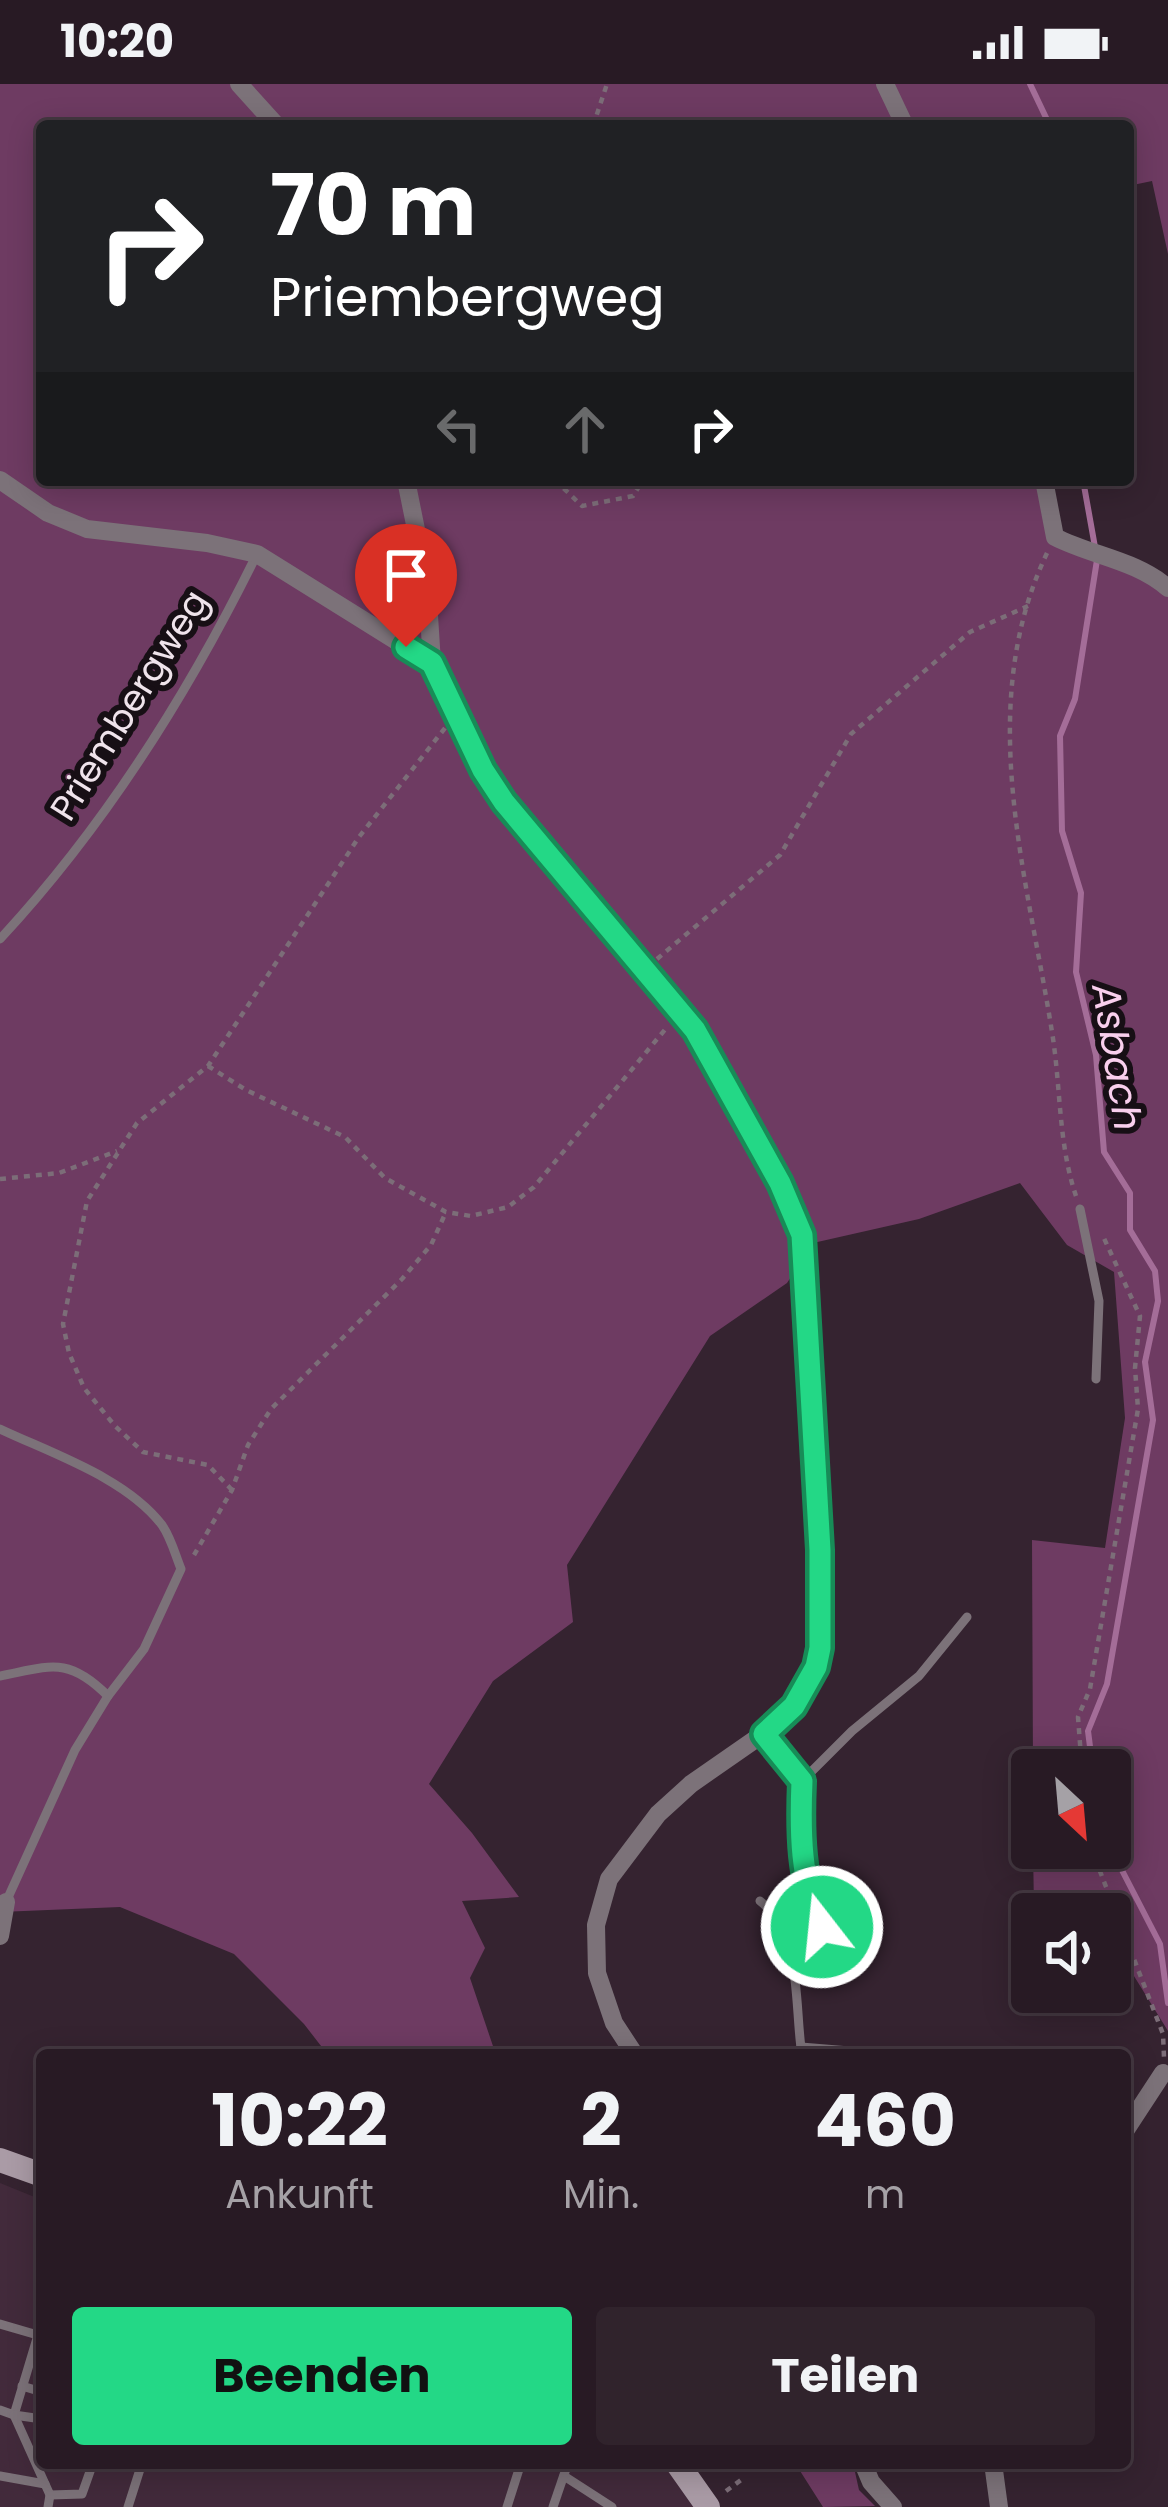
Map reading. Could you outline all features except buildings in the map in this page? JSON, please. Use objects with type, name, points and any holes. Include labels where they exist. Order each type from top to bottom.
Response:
[{"type":"street","points":[[239,84],[272,120]]},
{"type":"street","points":[[885,84],[902,120]]},
{"type":"street","name":"Priembergweg","points":[[0,480],[48,513],[87,529],[222,545],[257,554],[432,663]]},
{"type":"street","points":[[407,486],[427,584],[432,663],[493,788],[681,1012],[780,1183],[802,1235],[820,1550],[820,1648],[816,1667],[794,1706],[658,1814],[609,1879],[596,1924],[597,1973],[614,2024],[631,2049]]},
{"type":"street","points":[[1045,486],[1055,537],[1078,549],[1112,557],[1168,588]]},
{"type":"street","points":[[0,1936],[5,1893]]},
{"type":"street","points":[[1131,2122],[1163,2073]]},
{"type":"street","points":[[0,2160],[36,2173]]},
{"type":"street","points":[[681,2469],[709,2507]]},
{"type":"street","points":[[866,2469],[893,2507]]},
{"type":"street","points":[[994,2469],[1000,2507]]},
{"type":"lane","name":"Priembergweg","points":[[0,939],[78,848],[138,765],[190,682],[257,554]]},
{"type":"lane","points":[[1080,1209],[1100,1301],[1096,1378]]},
{"type":"lane","points":[[0,1430],[112,1484],[145,1506],[170,1538],[181,1569],[144,1649],[75,1750],[5,1893]]},
{"type":"lane","points":[[802,1781],[852,1731],[920,1676],[967,1617]]},
{"type":"lane","points":[[0,1676],[66,1666],[81,1671],[108,1696]]},
{"type":"lane","points":[[764,1734],[802,1781],[803,1849],[811,1901],[822,1927]]},
{"type":"lane","points":[[760,1901],[778,1918],[788,1943],[801,2049]]},
{"type":"lane","points":[[0,2324],[36,2335]]},
{"type":"lane","points":[[36,2347],[14,2415],[36,2467]]},
{"type":"lane","points":[[22,2386],[36,2390]]},
{"type":"lane","points":[[0,2410],[36,2418]]},
{"type":"lane","points":[[0,2476],[48,2495],[82,2494],[91,2469]]},
{"type":"lane","points":[[128,2507],[140,2469]]},
{"type":"lane","points":[[507,2507],[519,2469]]},
{"type":"lane","points":[[553,2507],[566,2469]]},
{"type":"lane","points":[[564,2476],[612,2507]]},
{"type":"path","points":[[595,120],[607,84]]},
{"type":"path","points":[[561,486],[582,506],[633,496],[639,486]]},
{"type":"path","points":[[1055,537],[1016,652],[1008,736],[1010,773],[1032,934],[1053,1038],[1064,1151],[1080,1209],[1094,1220],[1106,1241],[1140,1316],[1135,1368],[1138,1409],[1090,1689],[1078,1717],[1080,1749]]},
{"type":"path","points":[[646,968],[780,855],[851,734],[970,632],[1028,606]]},
{"type":"path","points":[[232,1490],[208,1465],[143,1452],[84,1388],[63,1324],[87,1201],[137,1123],[208,1066],[359,837],[458,712]]},
{"type":"path","points":[[208,1066],[246,1090],[345,1137],[386,1178],[446,1212],[471,1216],[508,1207],[534,1187],[681,1012]]},
{"type":"path","points":[[0,1179],[59,1173],[117,1151]]},
{"type":"path","points":[[181,1569],[232,1490],[248,1445],[271,1409],[402,1279],[431,1245],[446,1212]]},
{"type":"path","points":[[1099,1869],[1163,2035],[1163,2073]]},
{"type":"shaded area","points":[[0,84],[878,84],[895,120],[36,120],[36,486],[1039,486],[1052,538],[1168,592],[1168,2031],[1131,1971],[1131,1893],[1034,1893],[1033,1869],[1131,1869],[1131,1749],[1033,1749],[1032,1540],[1105,1548],[1125,1418],[1114,1272],[1067,1245],[1020,1183],[919,1219],[813,1243],[787,1283],[710,1336],[567,1565],[573,1622],[493,1681],[429,1784],[519,1897],[462,1901],[485,1948],[470,1978],[494,2049],[323,2049],[234,1954],[120,1907],[0,1912]]},
{"type":"shaded area","points":[[889,84],[1168,84],[1168,254],[1152,181],[1134,185],[1134,120],[909,120]]},
{"type":"shaded area","points":[[0,2183],[36,2198],[36,2469],[672,2469],[698,2507],[0,2507]]},
{"type":"shaded area","points":[[799,2469],[854,2469],[859,2490],[875,2506],[823,2507]]},
{"type":"waterway","name":"Asbach","points":[[1030,84],[1047,120]]},
{"type":"waterway","name":"Asbach","points":[[1084,486],[1095,547]]},
{"type":"waterway","name":"Asbach","points":[[1090,1749],[1088,1731],[1107,1684],[1153,1420],[1145,1362],[1158,1301],[1155,1271],[1130,1230],[1130,1193],[1104,1152],[1096,1055],[1076,972],[1081,893],[1062,831],[1060,736],[1075,699],[1097,560]]},
{"type":"waterway","name":"Asbach","points":[[1121,1869],[1160,1944],[1168,2003]]},
{"type":"route","points":[[406,647],[432,663],[493,788],[695,1030],[780,1183],[802,1235],[820,1550],[820,1648],[816,1667],[794,1706],[764,1734],[802,1781],[805,1867],[822,1927]]}]
